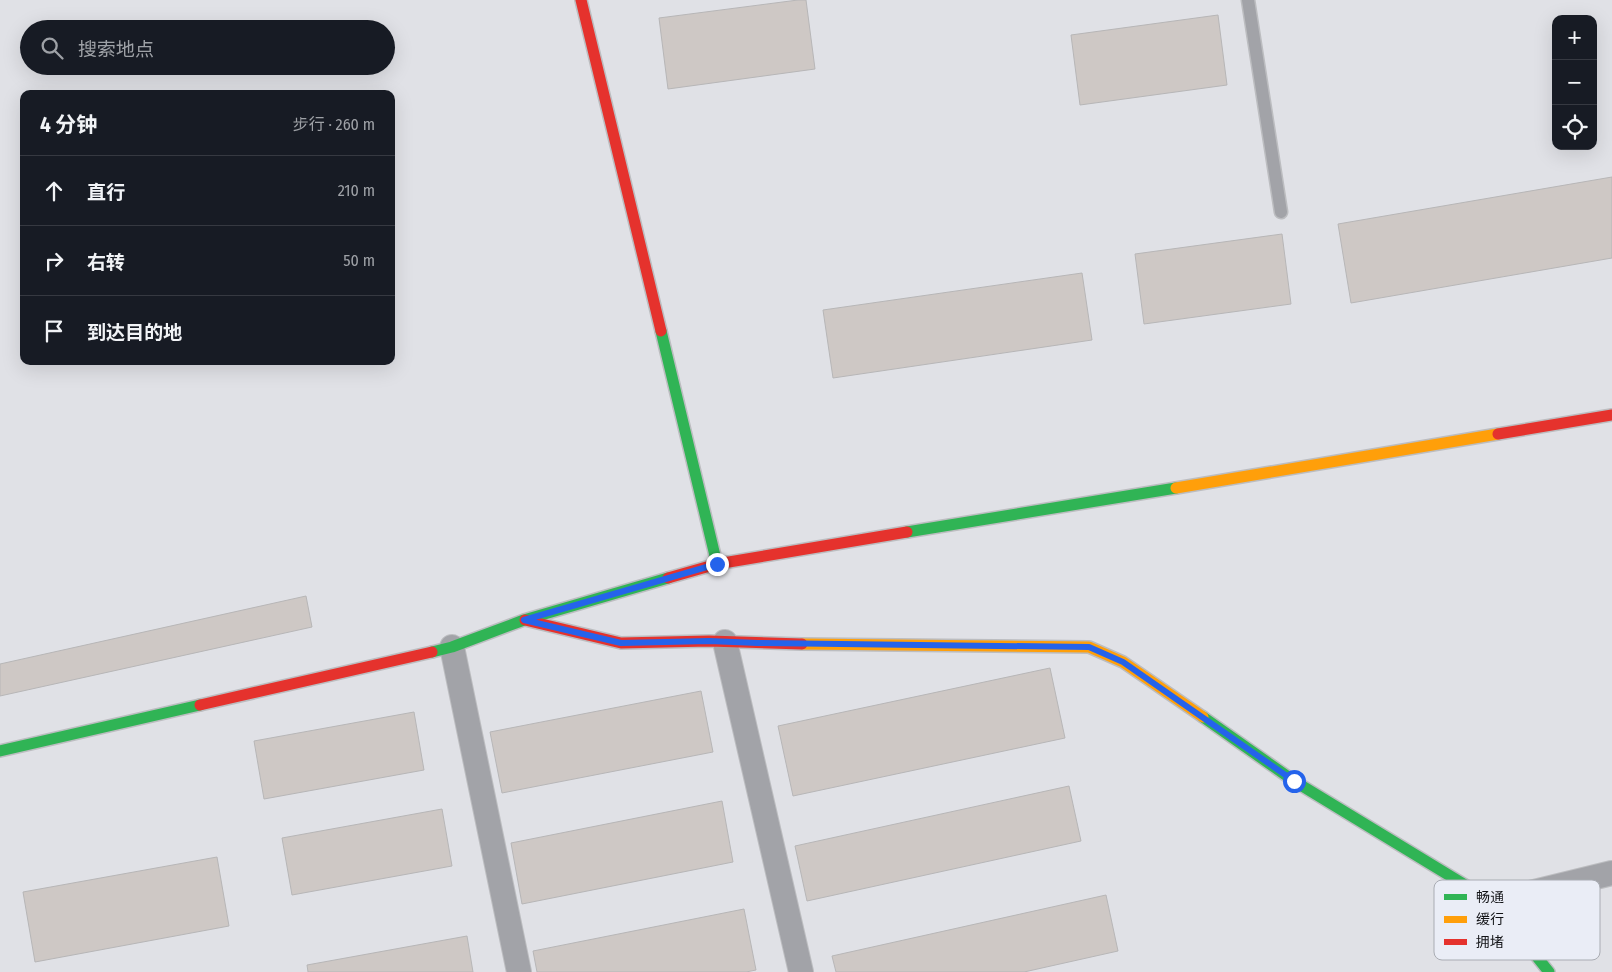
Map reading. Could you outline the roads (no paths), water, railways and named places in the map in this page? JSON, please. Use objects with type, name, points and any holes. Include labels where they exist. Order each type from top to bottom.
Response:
[{"type":"street","points":[[581,0],[717,564]]},
{"type":"street","points":[[0,751],[452,647],[524,620],[717,564],[1612,415]]},
{"type":"street","points":[[524,620],[621,643],[725,642],[1089,647],[1123,662],[1294,781],[1457,880]]},
{"type":"street","points":[[725,642],[801,972]]},
{"type":"street","points":[[452,647],[519,972]]},
{"type":"street","points":[[1583,880],[1612,873]]},
{"type":"street","points":[[1539,960],[1549,972]]},
{"type":"lane","points":[[1248,0],[1281,212]]}]
